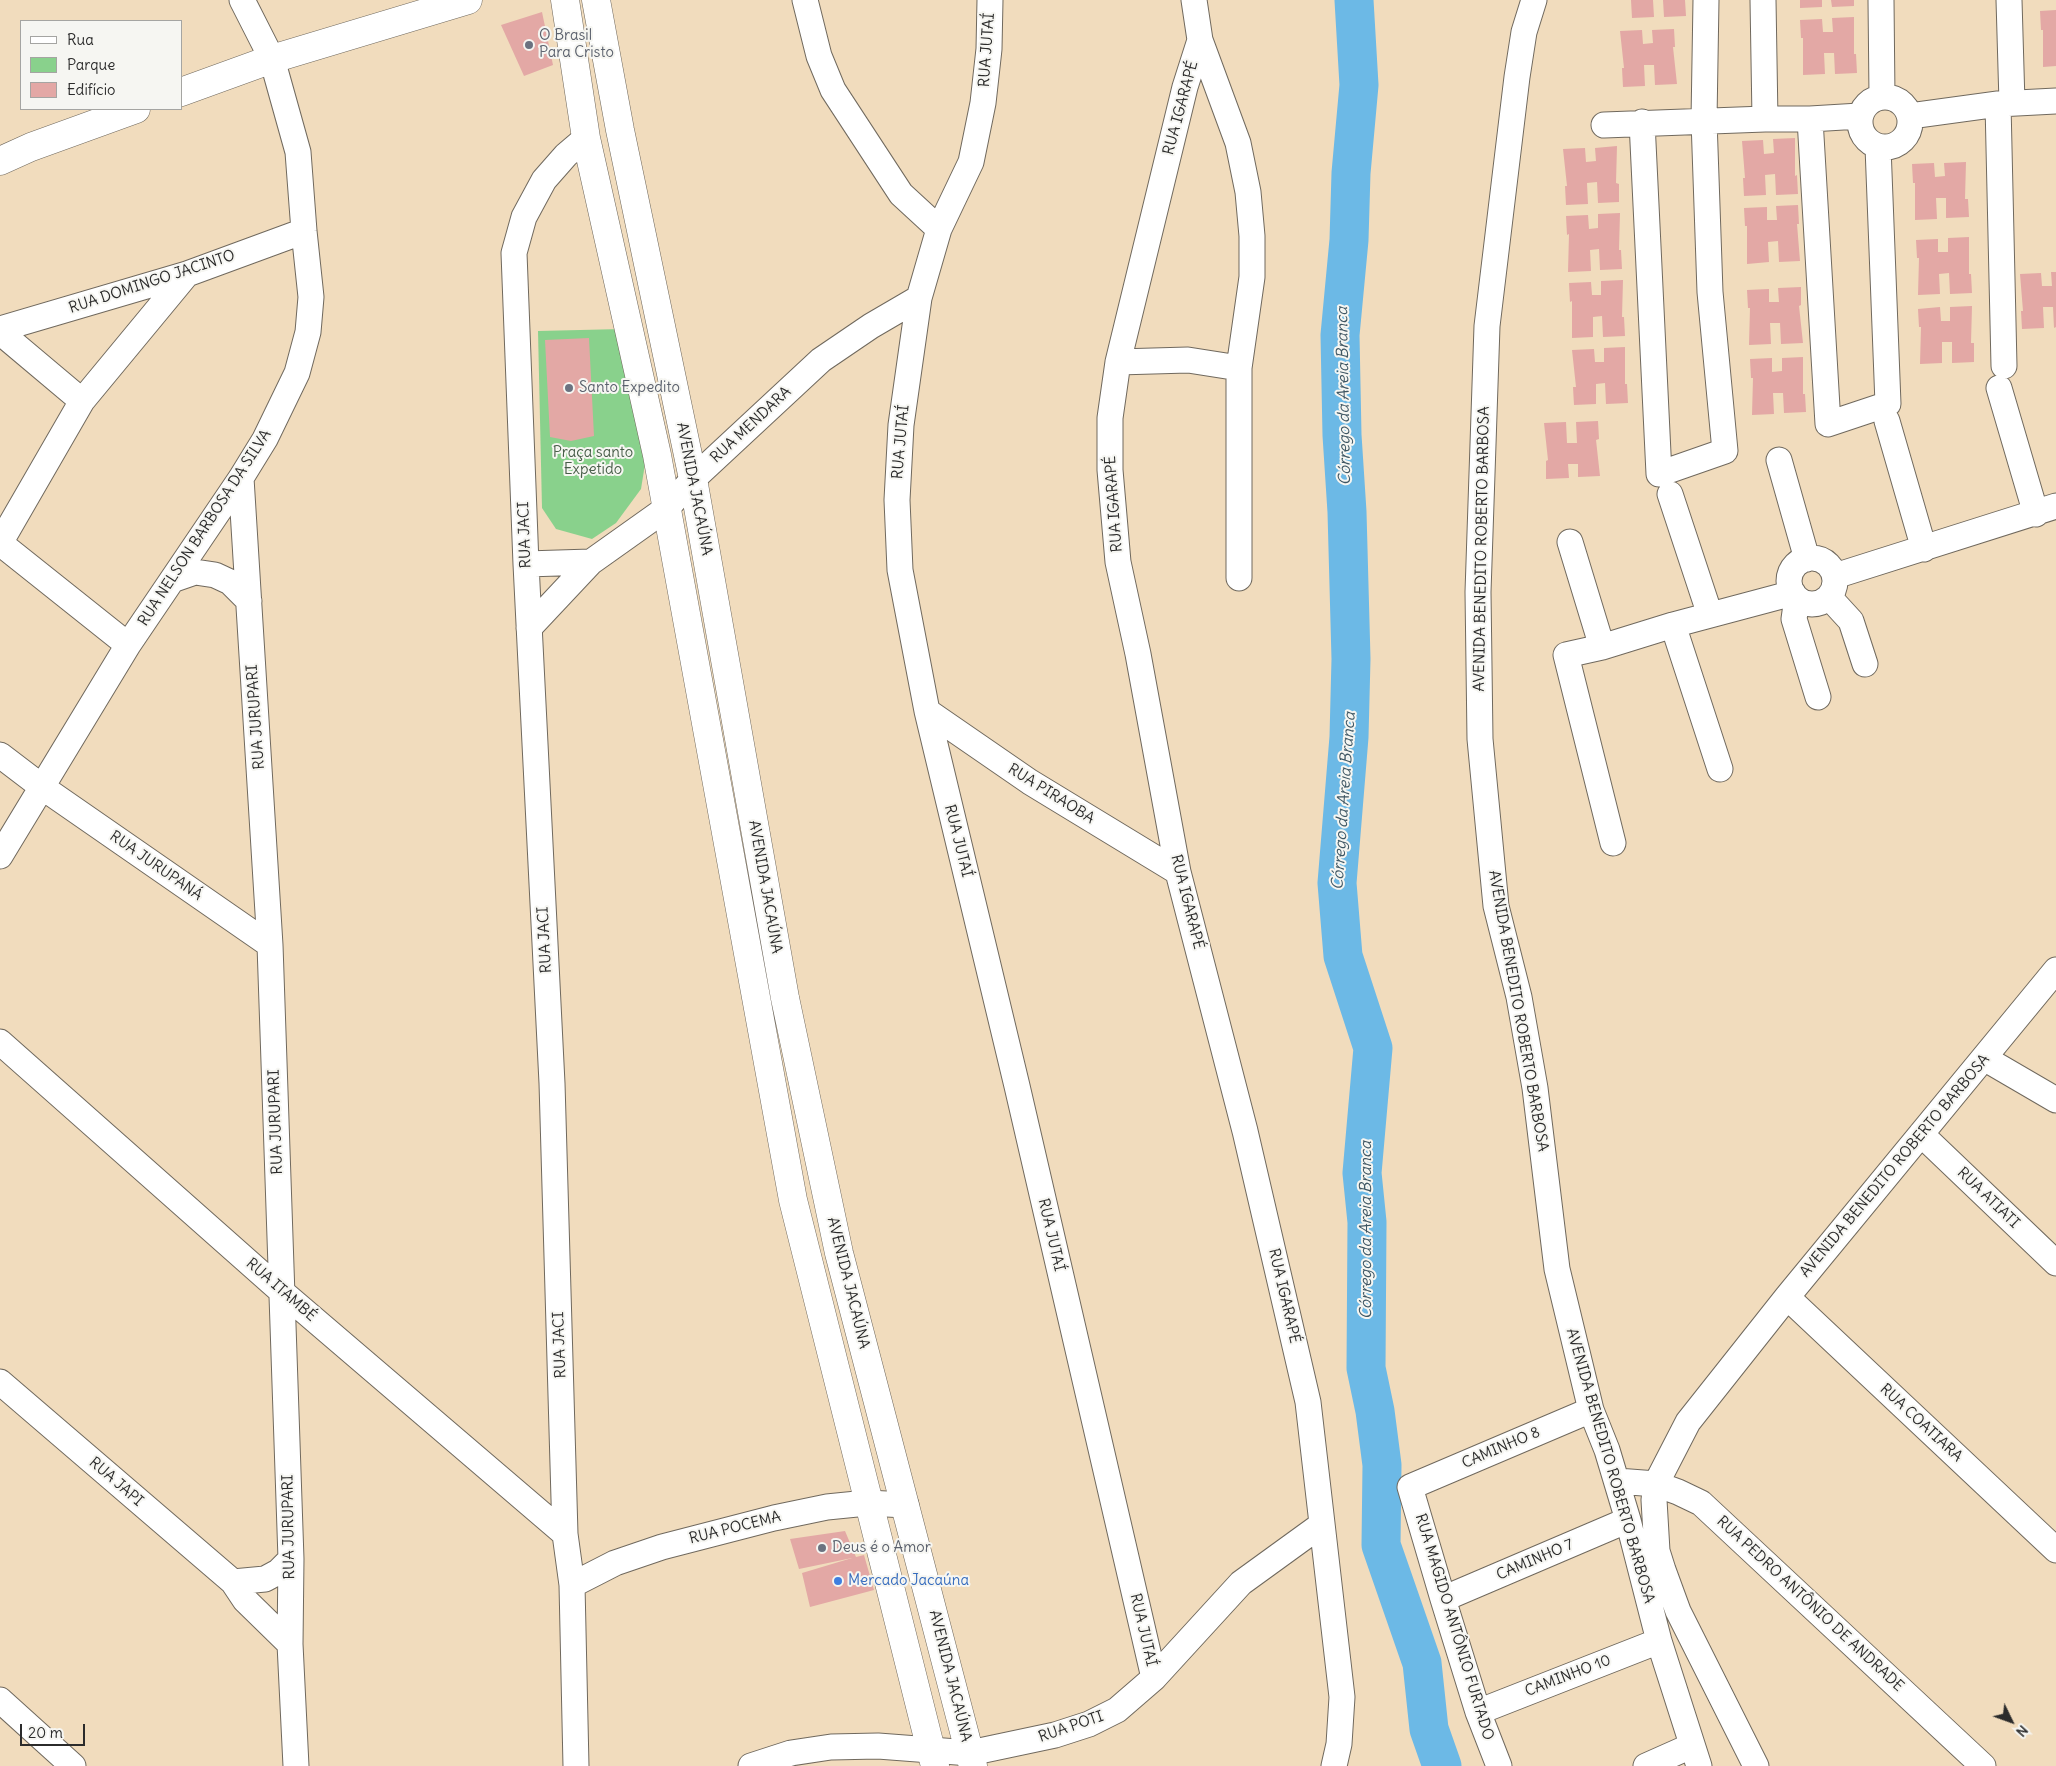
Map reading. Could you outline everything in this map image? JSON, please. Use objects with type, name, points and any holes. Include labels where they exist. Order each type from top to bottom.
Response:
[{"type":"street","name":"RUA NELSON BARBOSA DA SILVA","points":[[0,856],[128,645],[241,478],[265,439],[296,373],[308,332],[311,298],[298,152],[272,59],[242,0]]},
{"type":"street","points":[[182,92],[272,59],[468,0]]},
{"type":"street","name":"AVENIDA JACAÚNA","points":[[565,0],[586,138],[657,455],[793,1200],[867,1503],[932,1757]]},
{"type":"street","name":"AVENIDA JACAÚNA","points":[[596,0],[620,130],[693,479],[785,998],[839,1253],[971,1759]]},
{"type":"street","points":[[805,0],[819,56],[833,90],[901,194],[939,229]]},
{"type":"street","name":"RUA JUTAÍ","points":[[990,0],[989,49],[983,103],[971,162],[939,229],[919,298],[901,425],[897,500],[900,570],[927,711],[1017,1086],[1154,1678]]},
{"type":"street","name":"RUA IGARAPÉ","points":[[1194,0],[1200,40],[1238,143],[1248,192],[1252,236],[1252,277],[1239,368],[1240,578]]},
{"type":"street","name":"AVENIDA BENEDITO ROBERTO BARBOSA","points":[[1534,0],[1524,32],[1517,77],[1487,326],[1478,592],[1480,739],[1496,906],[1519,997],[1535,1088],[1557,1269],[1592,1410],[1607,1450],[1628,1520],[1658,1641],[1695,1756]]},
{"type":"street","points":[[1642,122],[1658,474],[1725,451],[1710,292],[1704,120],[1706,0]]},
{"type":"street","points":[[1763,0],[1765,119]]},
{"type":"street","points":[[1881,0],[1882,96]]},
{"type":"street","points":[[1613,843],[1566,655],[1602,647],[1710,615],[1795,596],[1810,604],[1817,603],[1832,586],[1924,549],[2046,510],[2002,377],[2008,0]]},
{"type":"street","name":"RUA IGARAPÉ","points":[[1200,40],[1185,87],[1118,362],[1110,418],[1110,470],[1118,562],[1138,654],[1178,872],[1246,1132],[1308,1402],[1342,1697],[1340,1744],[1334,1766]]},
{"type":"street","points":[[1882,96],[1897,99],[1907,109],[1910,116],[1908,134],[1902,140],[1887,147],[1878,147],[1871,144],[1861,132],[1860,116],[1863,108],[1868,102],[1882,96]]},
{"type":"street","points":[[1910,116],[2005,104],[2056,101]]},
{"type":"street","points":[[0,161],[30,147],[133,110]]},
{"type":"street","points":[[1604,124],[1860,116]]},
{"type":"street","points":[[1810,119],[1828,424],[1888,404],[1878,147]]},
{"type":"street","name":"RUA JACI","points":[[576,1766],[572,1585],[565,1534],[552,1083],[526,564],[514,253],[524,217],[544,180],[566,155],[586,138]]},
{"type":"street","name":"RUA DOMINGO JACINTO","points":[[0,331],[187,274],[304,231]]},
{"type":"street","points":[[128,645],[0,543],[82,401],[187,274]]},
{"type":"street","name":"RUA MENDARA","points":[[529,628],[591,562],[667,508],[693,479],[821,360],[871,326],[919,298]]},
{"type":"street","points":[[0,331],[82,401]]},
{"type":"street","points":[[1118,362],[1188,360],[1239,368]]},
{"type":"street","points":[[1887,421],[1924,549]]},
{"type":"street","points":[[1779,460],[1807,559]]},
{"type":"street","name":"RUA JURUPARI","points":[[241,478],[270,944],[291,1560],[290,1644],[296,1766]]},
{"type":"street","points":[[1670,494],[1710,615]]},
{"type":"street","points":[[1570,542],[1602,647]]},
{"type":"street","points":[[1818,697],[1794,619],[1795,596],[1790,585],[1790,577],[1799,562],[1807,559],[1822,560],[1832,570],[1832,586],[1851,621],[1865,664]]},
{"type":"street","points":[[526,564],[591,562]]},
{"type":"street","points":[[172,580],[195,572],[215,575],[230,582],[249,601]]},
{"type":"street","points":[[1673,625],[1720,769]]},
{"type":"street","name":"RUA PIRAOBA","points":[[927,711],[1030,782],[1178,872]]},
{"type":"street","name":"RUA JURUPANÁ","points":[[0,755],[42,787],[270,944]]},
{"type":"street","name":"AVENIDA BENEDITO ROBERTO BARBOSA","points":[[1756,1766],[1678,1611],[1663,1570],[1657,1551],[1654,1500],[1656,1484],[1688,1422],[1787,1297],[2056,970]]},
{"type":"street","name":"RUA ITAMBÉ","points":[[0,1042],[281,1290],[565,1534]]},
{"type":"street","points":[[1984,1058],[2056,1100]]},
{"type":"street","name":"RUA ATIATI","points":[[1921,1134],[2056,1263]]},
{"type":"street","name":"RUA COATIARA","points":[[1787,1297],[2056,1550]]},
{"type":"street","name":"RUA JAPI","points":[[0,1382],[233,1582],[250,1605],[290,1644]]},
{"type":"street","name":"CAMINHO 8","points":[[1410,1487],[1592,1410]]},
{"type":"street","name":"RUA PEDRO ANTÔNIO DE ANDRADE","points":[[1616,1481],[1656,1484],[1701,1503],[1983,1766]]},
{"type":"street","name":"RUA MAGIDO ANTÔNIO FURTADO","points":[[1410,1487],[1478,1712],[1499,1766]]},
{"type":"street","name":"RUA POCEMA","points":[[572,1585],[615,1563],[662,1546],[818,1508],[867,1503],[906,1505]]},
{"type":"street","name":"CAMINHO 7","points":[[1443,1599],[1628,1520]]},
{"type":"street","name":"RUA POTI","points":[[752,1766],[791,1753],[832,1747],[878,1746],[932,1757],[971,1759],[1055,1736],[1089,1724],[1117,1710],[1154,1678],[1242,1583],[1321,1525]]},
{"type":"street","points":[[233,1582],[265,1579],[278,1572],[291,1560]]},
{"type":"street","name":"CAMINHO 10","points":[[1478,1712],[1658,1641]]},
{"type":"street","points":[[0,1700],[73,1766]]},
{"type":"street","points":[[1646,1766],[1695,1756]]},
{"type":"green space","name":"Praça santo Expetido","points":[[622,329],[646,458],[641,489],[616,523],[592,539],[556,529],[542,508],[538,331]]},
{"type":"building","points":[[1631,0],[1653,0],[1654,17],[1632,18]]},
{"type":"building","points":[[1663,0],[1685,0],[1686,16],[1664,17]]},
{"type":"building","points":[[1800,0],[1822,0],[1822,7],[1800,8]]},
{"type":"building","points":[[1831,0],[1854,0],[1854,6],[1832,7]]},
{"type":"building","points":[[2056,10],[2056,66],[2043,67],[2043,30],[2041,30],[2040,11]]},
{"type":"building","name":"O Brasil Para Cristo","points":[[542,12],[553,65],[524,76],[501,25]]},
{"type":"building","points":[[1854,17],[1854,54],[1856,54],[1857,73],[1835,74],[1834,53],[1824,53],[1825,74],[1803,75],[1803,38],[1801,38],[1800,20],[1822,19],[1823,32],[1833,32],[1832,18]]},
{"type":"building","points":[[1674,29],[1675,47],[1673,47],[1677,84],[1655,85],[1654,65],[1644,65],[1645,86],[1623,87],[1622,68],[1624,68],[1620,31],[1642,30],[1643,44],[1653,43],[1652,30]]},
{"type":"building","points":[[1795,138],[1795,176],[1797,175],[1798,194],[1776,195],[1775,174],[1765,175],[1766,195],[1744,196],[1743,178],[1745,178],[1742,141],[1763,140],[1764,154],[1774,153],[1773,139]]},
{"type":"building","points":[[1617,146],[1616,183],[1619,184],[1619,202],[1598,203],[1597,182],[1587,183],[1588,204],[1566,205],[1565,186],[1567,186],[1563,149],[1585,148],[1586,162],[1596,161],[1595,148]]},
{"type":"building","points":[[1966,162],[1965,199],[1968,199],[1969,217],[1946,218],[1946,198],[1936,198],[1937,219],[1915,220],[1915,183],[1913,183],[1912,164],[1934,163],[1935,177],[1945,176],[1944,163]]},
{"type":"building","points":[[1798,205],[1799,224],[1797,224],[1800,261],[1779,262],[1778,241],[1768,242],[1769,262],[1747,264],[1747,226],[1745,226],[1744,208],[1767,207],[1767,220],[1777,220],[1776,206]]},
{"type":"building","points":[[1620,213],[1619,250],[1621,250],[1622,269],[1600,270],[1599,249],[1590,250],[1591,271],[1568,272],[1569,234],[1567,235],[1566,216],[1588,215],[1589,229],[1598,228],[1598,214]]},
{"type":"building","points":[[1969,237],[1969,274],[1971,274],[1972,293],[1950,294],[1949,273],[1939,274],[1940,294],[1918,295],[1919,258],[1917,258],[1916,240],[1938,239],[1938,252],[1948,252],[1948,238]]},
{"type":"building","points":[[2051,272],[2056,272],[2056,327],[2054,328],[2053,307],[2043,307],[2044,328],[2022,329],[2021,311],[2023,311],[2020,274],[2041,273],[2042,286],[2052,286]]},
{"type":"building","points":[[1623,280],[1622,317],[1624,317],[1625,336],[1603,337],[1602,316],[1593,317],[1593,337],[1572,338],[1572,301],[1570,302],[1569,283],[1591,282],[1592,295],[1601,295],[1601,281]]},
{"type":"building","points":[[1801,287],[1801,305],[1799,306],[1803,343],[1781,344],[1780,323],[1770,323],[1771,344],[1749,345],[1750,308],[1748,308],[1747,290],[1769,289],[1769,302],[1779,302],[1778,288]]},
{"type":"building","points":[[1972,306],[1971,343],[1974,343],[1974,362],[1952,363],[1952,342],[1942,342],[1942,363],[1920,364],[1921,327],[1919,327],[1918,309],[1940,307],[1941,321],[1950,321],[1950,307]]},
{"type":"building","name":"Santo Expedito","points":[[589,338],[594,436],[571,441],[550,437],[545,340]]},
{"type":"building","points":[[1625,347],[1625,384],[1627,384],[1628,403],[1606,404],[1605,383],[1596,384],[1596,404],[1574,405],[1573,387],[1576,387],[1572,350],[1594,349],[1595,362],[1604,362],[1604,348]]},
{"type":"building","points":[[1803,357],[1803,394],[1805,394],[1806,412],[1784,413],[1783,393],[1773,393],[1774,414],[1752,415],[1753,378],[1751,378],[1750,359],[1772,358],[1772,372],[1782,371],[1782,358]]},
{"type":"building","points":[[1598,421],[1599,439],[1596,440],[1600,476],[1578,477],[1578,464],[1568,464],[1569,478],[1546,479],[1546,461],[1548,460],[1544,423],[1566,422],[1567,443],[1577,443],[1576,422]]},
{"type":"building","points":[[845,1531],[856,1557],[864,1555],[874,1590],[810,1607],[802,1573],[852,1558],[799,1569],[790,1539]]},
{"type":"waterway","name":"Córrego da Areia Branca","points":[[1354,0],[1359,85],[1351,173],[1349,240],[1340,335],[1351,659],[1349,737],[1337,883],[1343,956],[1373,1048],[1362,1173],[1367,1222],[1366,1368],[1375,1411],[1382,1465],[1381,1545],[1422,1663],[1429,1729],[1442,1766]]},
{"type":"place","name":"O Brasil Para Cristo","points":[[529,45]]},
{"type":"place","name":"Santo Expedito","points":[[569,388]]},
{"type":"place","name":"Deus é o Amor","points":[[822,1548]]},
{"type":"place","name":"Mercado Jacaúna","points":[[838,1581]]}]
